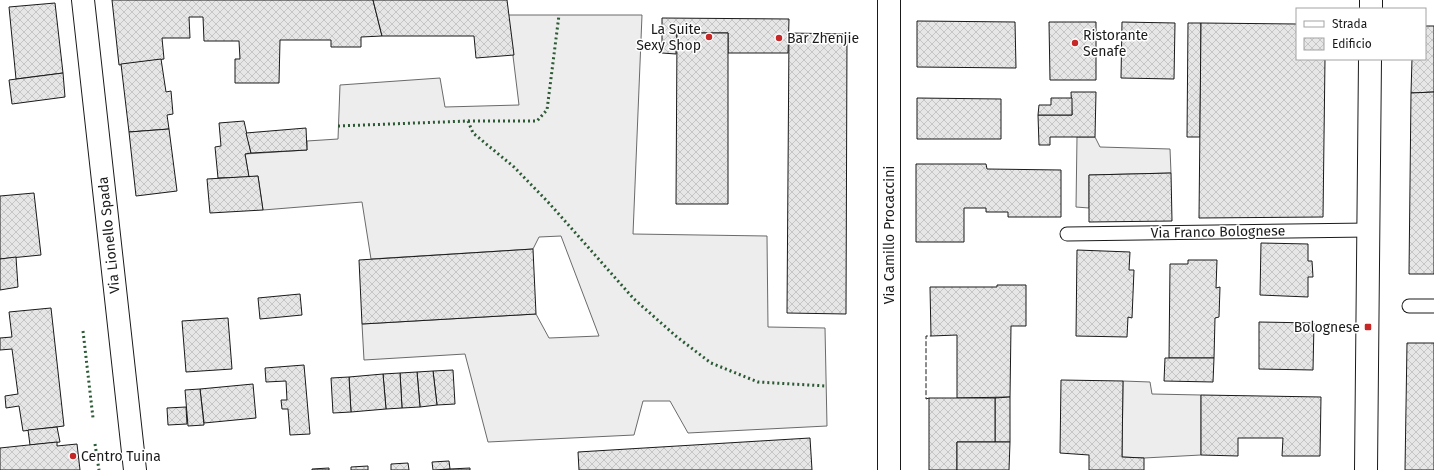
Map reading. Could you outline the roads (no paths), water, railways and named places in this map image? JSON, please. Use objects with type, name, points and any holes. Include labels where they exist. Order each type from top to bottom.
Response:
[{"type":"street","name":"Via Lionello Spada","points":[[83,0],[135,470]]},
{"type":"street","name":"Via Camillo Procaccini","points":[[889,0],[889,470]]},
{"type":"street","points":[[1366,470],[1370,60]]},
{"type":"lane","name":"Via Franco Bolognese","points":[[1067,234],[1369,230]]},
{"type":"lane","points":[[1409,306],[1434,306]]},
{"type":"place","name":"La Suite Sexy Shop","points":[[709,37]]},
{"type":"place","name":"Bar Zhenjie","points":[[779,38]]},
{"type":"place","name":"Ristorante Senafe","points":[[1075,43]]},
{"type":"place","name":"Bolognese","points":[[1368,327]]},
{"type":"place","name":"Centro Tuina","points":[[73,456]]}]
